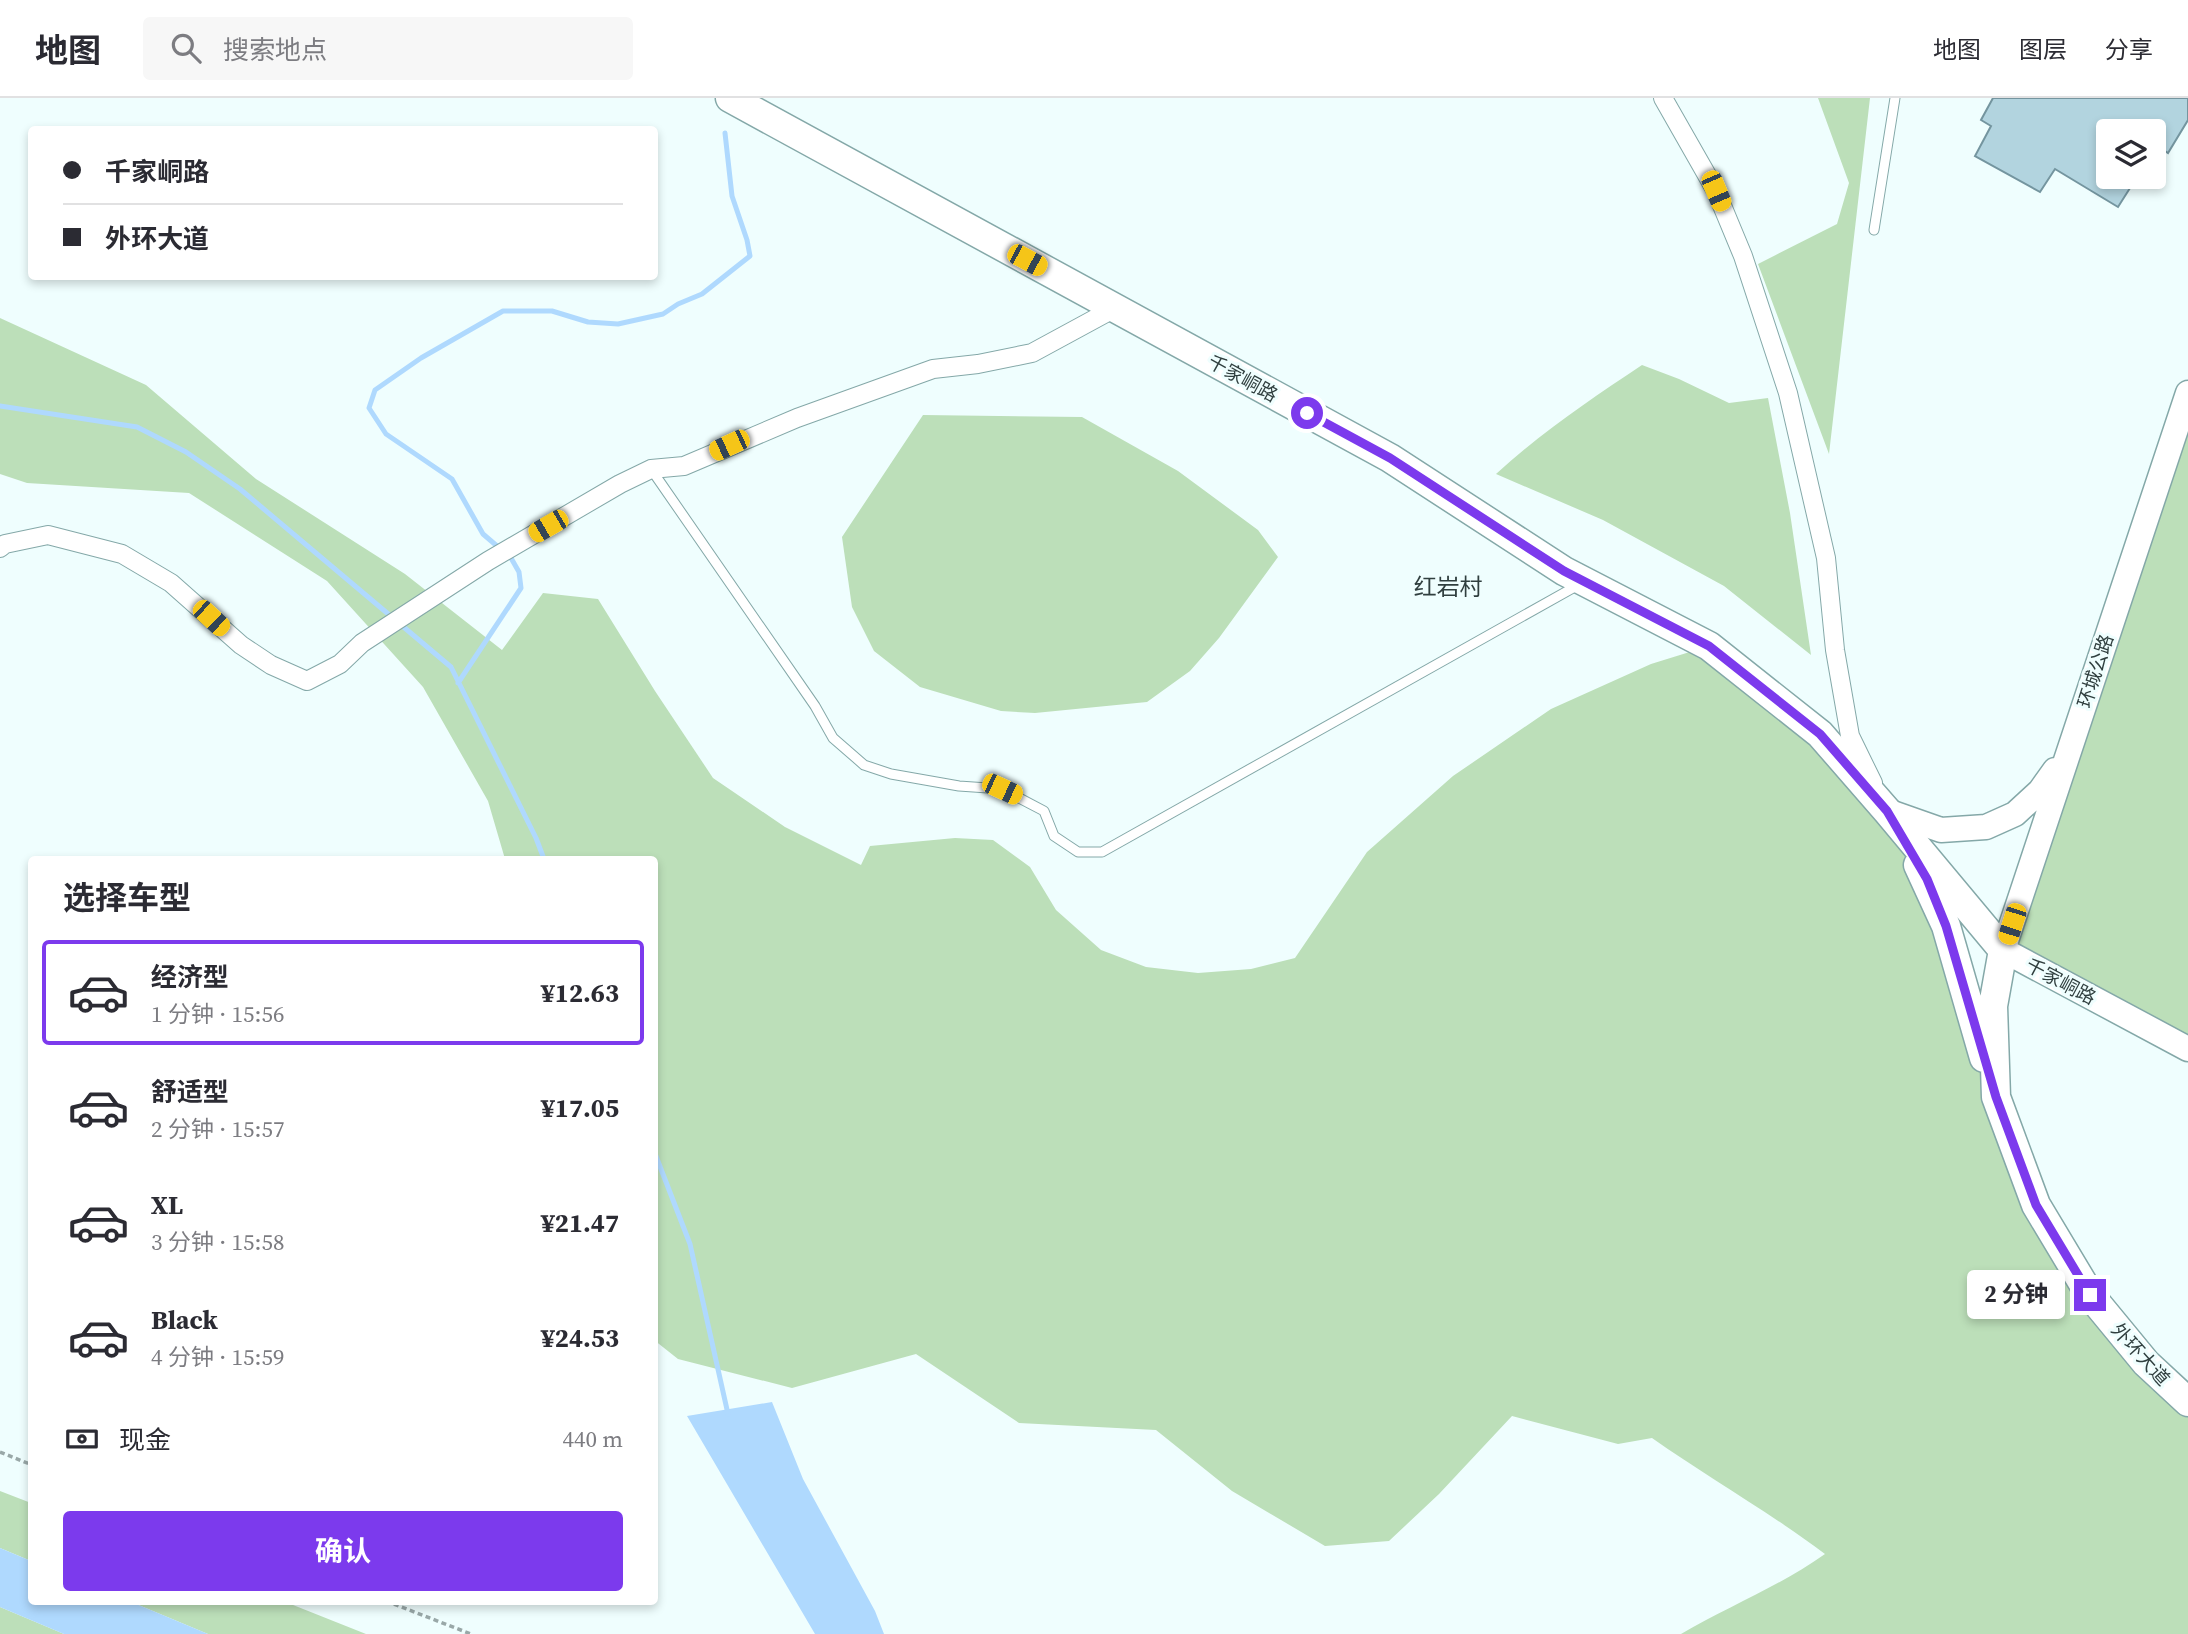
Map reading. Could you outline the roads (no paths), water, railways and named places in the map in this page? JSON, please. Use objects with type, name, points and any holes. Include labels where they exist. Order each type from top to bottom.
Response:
[{"type":"main road","name":"千家峒路","points":[[730,98],[1390,458],[1564,571],[1709,646],[1820,734],[2003,950],[2188,1049]]},
{"type":"main road","name":"环城公路","points":[[2003,950],[2188,393]]},
{"type":"main road","points":[[1887,811],[1941,830],[1986,827],[2015,814],[2040,791],[2071,746]]},
{"type":"main road","points":[[1887,811],[1927,879],[1946,926],[1996,1097]]},
{"type":"main road","name":"外环大道","points":[[2003,950],[1993,1006],[1996,1097],[2036,1205],[2090,1295],[2146,1363],[2188,1402]]},
{"type":"street","points":[[1663,98],[1716,191],[1725,212],[1743,256],[1788,393],[1826,558],[1835,650],[1850,736],[1887,811]]},
{"type":"street","points":[[0,548],[5,544],[48,535],[122,554],[171,583],[241,645],[271,665],[307,681],[340,664],[362,642],[493,558],[650,469],[684,466],[775,427],[933,369],[1032,354],[1115,308]]},
{"type":"lane","points":[[1874,230],[1895,98]]},
{"type":"lane","points":[[650,469],[815,706],[833,738],[864,765],[891,774],[959,786],[1002,789],[1020,797],[1044,811],[1054,836],[1078,852],[1102,852],[1585,582]]},
{"type":"water","points":[[772,1402],[803,1479],[875,1611],[884,1634],[815,1634],[687,1416]]},
{"type":"water","points":[[0,1548],[28,1560],[28,1605],[139,1605],[208,1634],[64,1634],[0,1607]]},
{"type":"waterway","points":[[458,683],[521,588],[519,572],[511,558],[483,534],[452,479],[386,434],[369,408],[375,390],[421,358],[503,311],[552,311],[588,322],[618,324],[663,314],[702,294],[750,256],[732,196],[725,133]]},
{"type":"waterway","points":[[0,406],[137,427],[186,452],[240,489],[393,618]]},
{"type":"waterway","points":[[400,624],[451,667],[543,856]]},
{"type":"waterway","points":[[658,1161],[690,1244],[728,1414]]},
{"type":"district","name":"红岩村","points":[[1448,587]]}]
